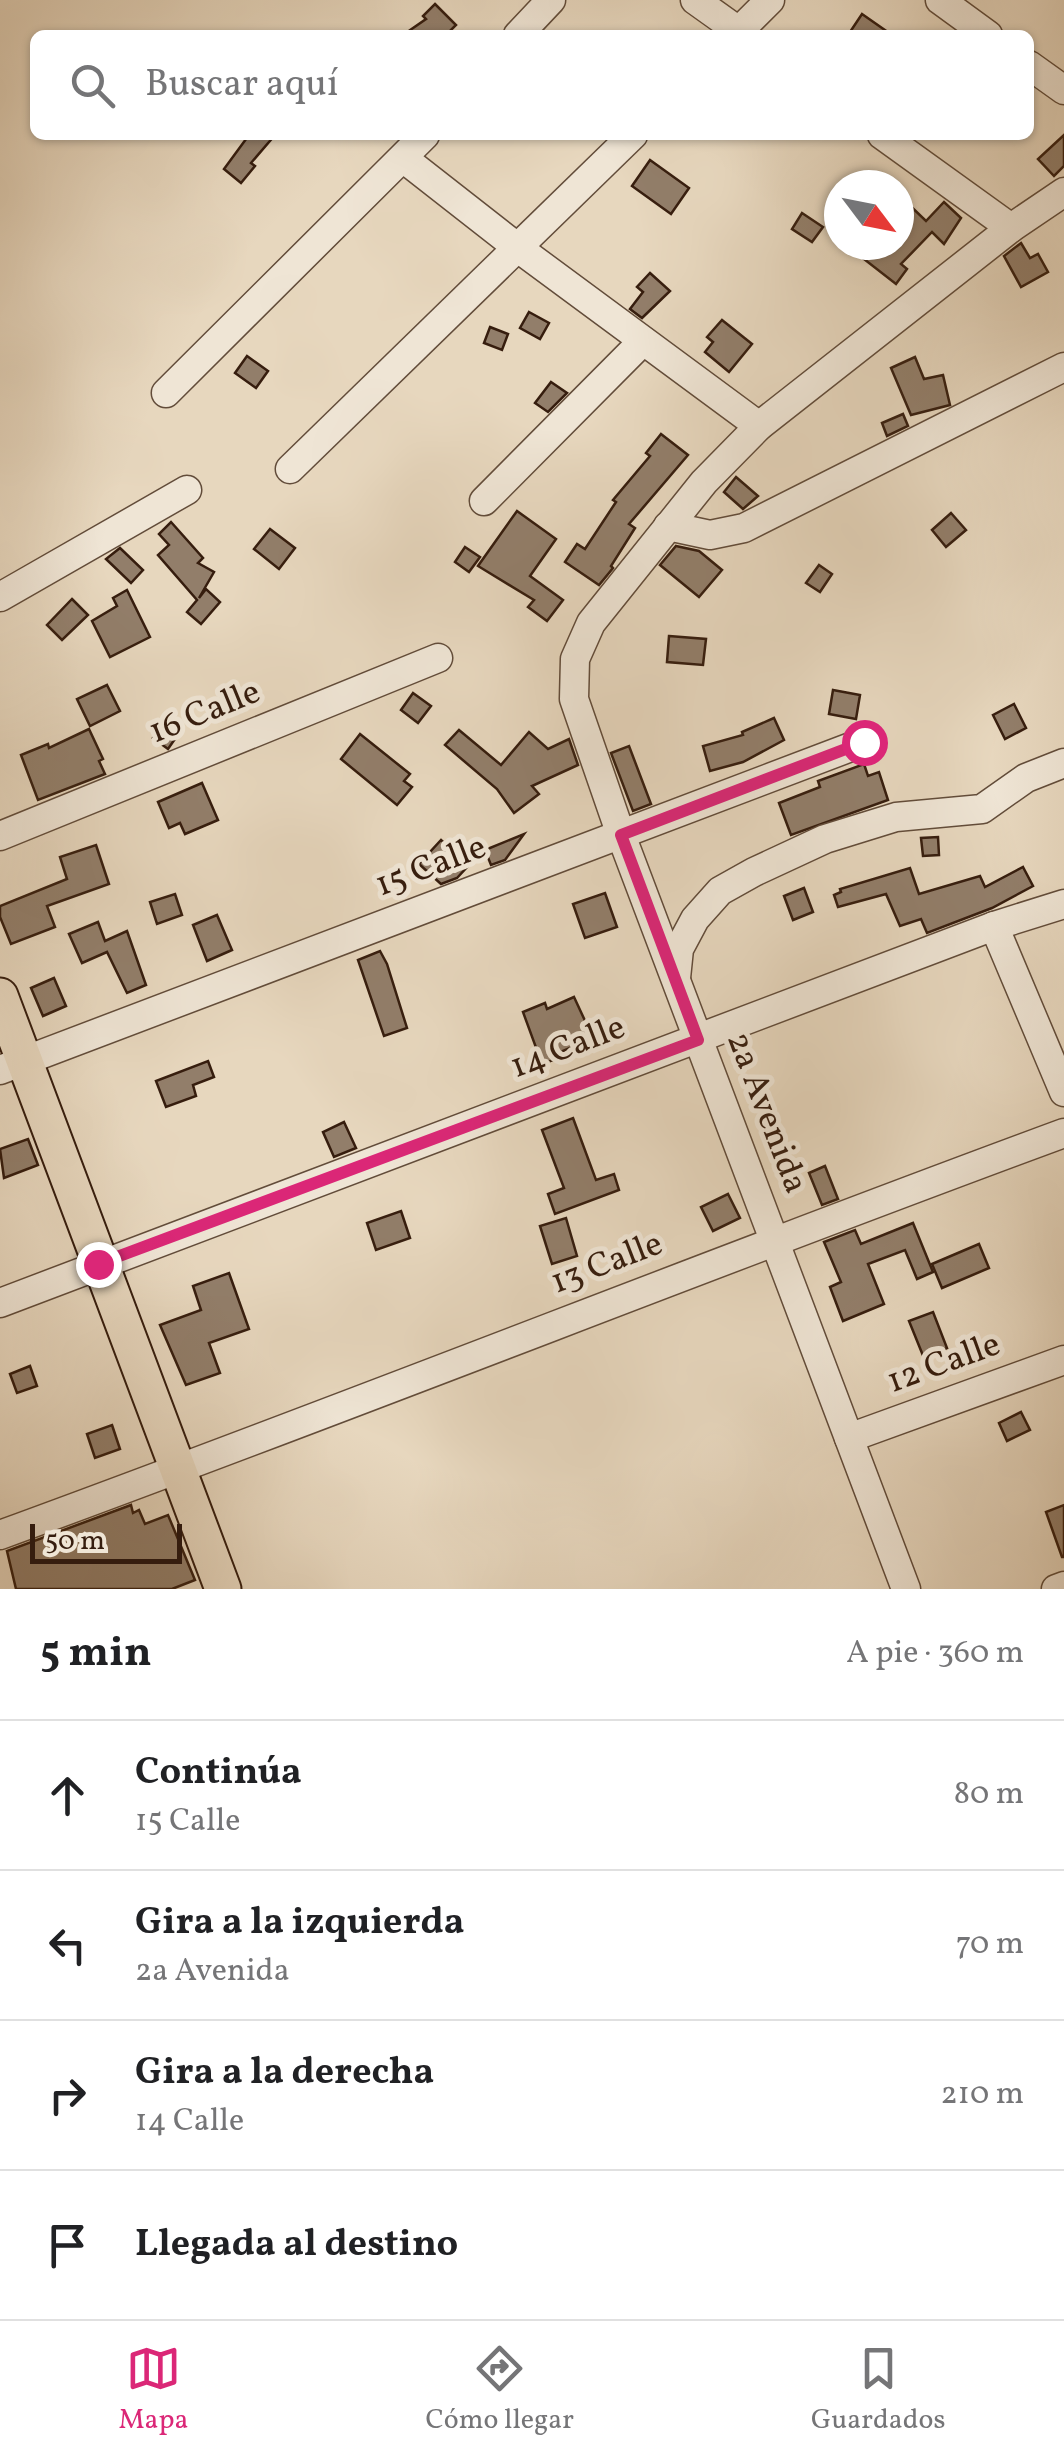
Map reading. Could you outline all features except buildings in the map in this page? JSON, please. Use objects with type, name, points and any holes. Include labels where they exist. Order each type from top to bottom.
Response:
[{"type":"main road","points":[[0,996],[13,1065],[180,1469],[222,1589]]},
{"type":"street","points":[[523,30],[551,0]]},
{"type":"street","points":[[695,0],[734,30]]},
{"type":"street","points":[[743,30],[770,0]]},
{"type":"street","points":[[940,0],[981,30]]},
{"type":"street","points":[[1034,69],[1064,90]]},
{"type":"street","points":[[166,393],[420,140]]},
{"type":"street","points":[[290,469],[628,140]]},
{"type":"street","points":[[889,140],[1011,228]]},
{"type":"street","points":[[403,158],[759,426]]},
{"type":"street","points":[[1064,192],[1011,228],[759,426],[668,526],[710,535],[744,528],[1064,367]]},
{"type":"street","points":[[484,500],[644,341]]},
{"type":"street","points":[[0,597],[187,490]]},
{"type":"street","name":"2a Avenida","points":[[668,526],[591,623],[575,660],[574,699],[676,983],[906,1589]]},
{"type":"street","name":"16 Calle","points":[[0,836],[438,658]]},
{"type":"street","name":"15 Calle","points":[[13,1065],[864,742]]},
{"type":"street","points":[[676,983],[679,950],[695,919],[720,891],[826,839],[896,816],[982,809],[1026,778],[1064,763]]},
{"type":"street","name":"14 Calle","points":[[98,1264],[994,926],[1064,904]]},
{"type":"street","points":[[994,926],[1064,1092]]},
{"type":"street","name":"13 Calle","points":[[180,1469],[775,1239],[1064,1134]]},
{"type":"street","points":[[0,1303],[98,1264]]},
{"type":"street","name":"12 Calle","points":[[849,1438],[1064,1360]]},
{"type":"street","points":[[0,1535],[180,1469]]},
{"type":"street","points":[[1056,1589],[1064,1586]]},
{"type":"route","points":[[98,1264],[698,1040],[621,835],[864,742]]}]
